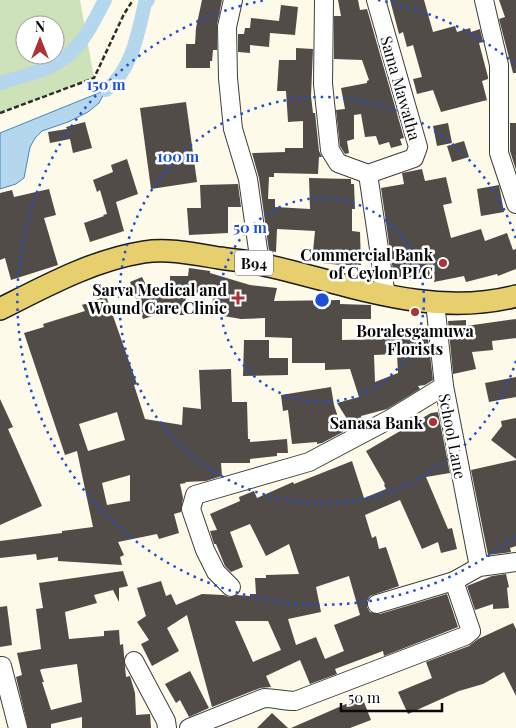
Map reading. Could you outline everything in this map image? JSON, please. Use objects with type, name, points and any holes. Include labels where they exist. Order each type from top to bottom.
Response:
[{"type":"main road","name":"B94","points":[[0,309],[68,275],[110,261],[146,252],[188,253],[260,264],[386,296],[435,302],[469,304],[516,296]]},
{"type":"street","points":[[233,0],[227,27],[228,78],[233,129],[248,179],[260,264]]},
{"type":"street","name":"Sama Mawatha","points":[[368,174],[414,158],[418,147],[376,0]]},
{"type":"street","points":[[484,0],[499,65],[498,153],[516,204]]},
{"type":"street","points":[[324,1],[324,84],[330,150],[338,163],[368,174],[386,296]]},
{"type":"street","name":"School Lane","points":[[435,302],[444,386],[479,568]]},
{"type":"street","points":[[231,587],[216,572],[205,550],[191,509],[195,495],[309,462],[392,418],[444,386]]},
{"type":"street","points":[[376,604],[454,581],[479,568],[515,566]]},
{"type":"street","points":[[188,728],[264,698],[295,701],[305,698],[465,636],[471,631],[454,581]]},
{"type":"street","points":[[134,662],[166,721],[167,728]]},
{"type":"street","points":[[0,666],[2,666],[18,728]]},
{"type":"path","points":[[0,113],[94,78],[124,14],[133,0]]},
{"type":"green space","points":[[0,0],[80,0],[94,78],[0,113]]},
{"type":"water","points":[[106,90],[99,103],[88,112],[68,122],[42,131],[30,147],[24,178],[16,184],[0,189],[0,133]]},
{"type":"building","points":[[202,0],[222,0],[217,25],[217,50],[213,50],[210,68],[186,68],[186,44],[195,44],[196,28]]},
{"type":"building","points":[[338,0],[358,0],[360,10],[367,9],[404,138],[400,139],[402,145],[391,148],[389,142],[379,145],[376,136],[365,137],[361,114],[354,115],[354,139],[347,141],[349,153],[345,154],[340,146],[336,110],[345,109],[341,88],[367,83],[369,80],[362,60],[334,59],[334,16],[341,16]]},
{"type":"building","points":[[390,0],[424,0],[433,32],[455,26],[457,32],[470,28],[471,32],[480,29],[483,42],[479,43],[488,77],[488,79],[482,81],[487,100],[441,112],[433,90],[417,94],[413,79],[422,77],[413,45],[407,47],[403,32],[399,34]]},
{"type":"building","points":[[499,0],[516,0],[516,73],[513,73],[499,19],[505,17]]},
{"type":"building","points":[[281,5],[298,7],[295,35],[270,33],[269,47],[250,45],[250,53],[238,52],[238,34],[244,34],[245,28],[250,28],[251,18],[279,21]]},
{"type":"building","points":[[296,48],[313,49],[311,96],[313,113],[315,113],[319,151],[322,157],[319,157],[318,174],[274,173],[274,177],[269,177],[268,199],[275,199],[275,207],[310,209],[309,178],[351,179],[351,184],[354,184],[355,209],[352,209],[352,231],[360,232],[361,265],[312,262],[315,231],[277,229],[276,252],[269,251],[259,178],[252,153],[285,152],[285,148],[303,148],[303,121],[288,122],[286,91],[277,91],[279,60],[296,60]]},
{"type":"building","points":[[186,102],[197,182],[151,189],[140,108]]},
{"type":"building","points":[[85,122],[92,148],[73,153],[70,139],[50,143],[48,132],[67,129],[66,127]]},
{"type":"building","points":[[448,123],[452,143],[437,146],[433,126]]},
{"type":"building","points":[[510,123],[516,123],[516,170],[510,151]]},
{"type":"building","points":[[464,141],[469,157],[452,162],[447,146]]},
{"type":"building","points":[[127,159],[138,194],[116,202],[124,231],[90,242],[84,223],[107,214],[100,190],[97,192],[93,180],[113,172],[111,165]]},
{"type":"building","points":[[422,169],[425,181],[446,177],[452,203],[443,205],[451,238],[481,229],[485,241],[507,233],[513,250],[516,249],[516,269],[498,276],[497,274],[466,282],[464,276],[434,282],[433,276],[409,281],[408,276],[394,278],[381,188],[404,184],[402,173]]},
{"type":"building","points":[[238,184],[241,207],[228,207],[228,233],[189,235],[187,208],[201,208],[200,185]]},
{"type":"building","points":[[499,185],[504,212],[481,216],[477,189]]},
{"type":"building","points":[[49,189],[56,215],[44,218],[58,265],[11,280],[5,258],[0,260],[0,193],[12,190],[14,197]]},
{"type":"building","points":[[189,268],[210,271],[210,273],[250,285],[277,288],[274,301],[340,300],[340,304],[371,305],[371,319],[342,319],[342,340],[428,338],[433,380],[425,385],[418,386],[420,389],[387,409],[361,416],[362,422],[352,427],[337,403],[359,397],[350,369],[325,370],[325,363],[292,363],[292,338],[265,337],[265,318],[241,319],[212,314],[213,295],[186,292],[185,315],[172,315],[172,310],[143,319],[130,282],[142,277],[149,291],[170,285],[170,276],[188,276]],"holes":[[[397,354],[398,373],[375,382],[374,355]]]},
{"type":"building","points":[[106,296],[137,384],[134,385],[145,419],[182,425],[183,407],[201,409],[199,370],[231,369],[232,402],[247,402],[248,439],[250,439],[250,442],[287,439],[288,453],[277,453],[277,456],[250,459],[250,463],[221,463],[222,476],[206,481],[180,484],[183,498],[181,512],[174,514],[179,533],[159,539],[157,534],[118,542],[124,555],[120,557],[122,565],[58,561],[58,557],[37,560],[36,554],[0,558],[0,541],[93,527],[77,451],[65,455],[24,333],[44,327],[43,324],[85,311],[82,305]],"holes":[[[117,412],[125,440],[88,451],[79,424]],[[130,475],[130,501],[107,505],[102,483]]]},
{"type":"building","points":[[516,319],[516,338],[492,341],[493,350],[472,352],[476,369],[453,374],[448,321],[466,320],[466,326]]},
{"type":"building","points":[[244,340],[269,340],[269,358],[288,358],[288,375],[243,376]]},
{"type":"building","points":[[516,377],[516,397],[489,402],[485,383]]},
{"type":"building","points":[[331,387],[334,405],[343,432],[322,443],[292,444],[288,410],[283,411],[281,395]]},
{"type":"building","points":[[0,399],[13,427],[8,429],[42,506],[0,525]]},
{"type":"building","points":[[438,412],[450,473],[426,477],[448,529],[452,528],[457,549],[441,553],[438,542],[422,549],[400,500],[365,515],[372,538],[376,536],[379,549],[386,547],[399,586],[370,596],[367,601],[367,607],[370,612],[380,614],[447,594],[458,627],[384,656],[383,651],[335,669],[337,674],[310,684],[300,660],[266,676],[271,687],[260,688],[212,707],[187,615],[167,628],[179,651],[152,666],[141,644],[149,640],[137,622],[146,616],[137,588],[161,581],[166,596],[171,594],[176,605],[202,594],[229,597],[237,595],[250,596],[250,594],[256,594],[255,578],[266,578],[266,575],[299,574],[289,544],[266,556],[250,524],[230,532],[243,567],[231,572],[225,566],[216,544],[214,544],[210,531],[217,530],[210,514],[240,501],[239,497],[254,491],[257,498],[293,482],[294,484],[352,461],[364,498],[386,489],[366,451],[431,413]],"holes":[[[349,576],[360,615],[334,625],[344,651],[325,659],[316,637],[296,645],[288,619],[321,612],[316,587]],[[235,621],[268,621],[281,650],[253,662]]]},
{"type":"building","points":[[516,418],[516,459],[491,440],[502,426],[501,421]]},
{"type":"building","points":[[516,460],[516,546],[510,548],[511,552],[488,555],[471,470]]},
{"type":"building","points":[[123,571],[128,586],[119,588],[119,602],[113,590],[94,595],[97,603],[65,612],[69,639],[104,636],[104,631],[119,630],[120,645],[123,644],[126,677],[130,676],[135,693],[136,715],[150,714],[151,728],[82,728],[82,717],[51,724],[51,728],[28,728],[16,677],[22,675],[17,653],[41,649],[36,609],[43,608],[39,583]],"holes":[[[77,664],[82,702],[51,710],[40,670]]]},
{"type":"building","points":[[506,574],[509,587],[507,588],[509,608],[493,609],[493,604],[475,610],[467,586],[492,576]]},
{"type":"building","points":[[7,606],[12,645],[0,647],[0,607]]},
{"type":"building","points":[[513,623],[516,629],[516,696],[504,672],[483,684],[459,691],[408,714],[398,692],[432,678],[426,662],[469,646],[478,639]]},
{"type":"building","points":[[190,671],[209,708],[189,717],[180,700],[176,703],[165,684]]},
{"type":"building","points":[[362,697],[371,720],[350,728],[291,728]]},
{"type":"building","points":[[272,713],[288,728],[257,728]]},
{"type":"waterway","points":[[0,83],[44,69],[61,61],[85,36],[105,0]]},
{"type":"waterway","points":[[106,90],[115,82],[128,62],[145,3],[148,0]]},
{"type":"place","name":"Commercial Bank of Ceylon PLC","points":[[443,263]]},
{"type":"place","name":"Sarva Medical and Wound Care Clinic","points":[[238,298]]},
{"type":"place","name":"Boralesgamuwa Florists","points":[[415,312]]},
{"type":"place","name":"Sanasa Bank","points":[[433,422]]}]
